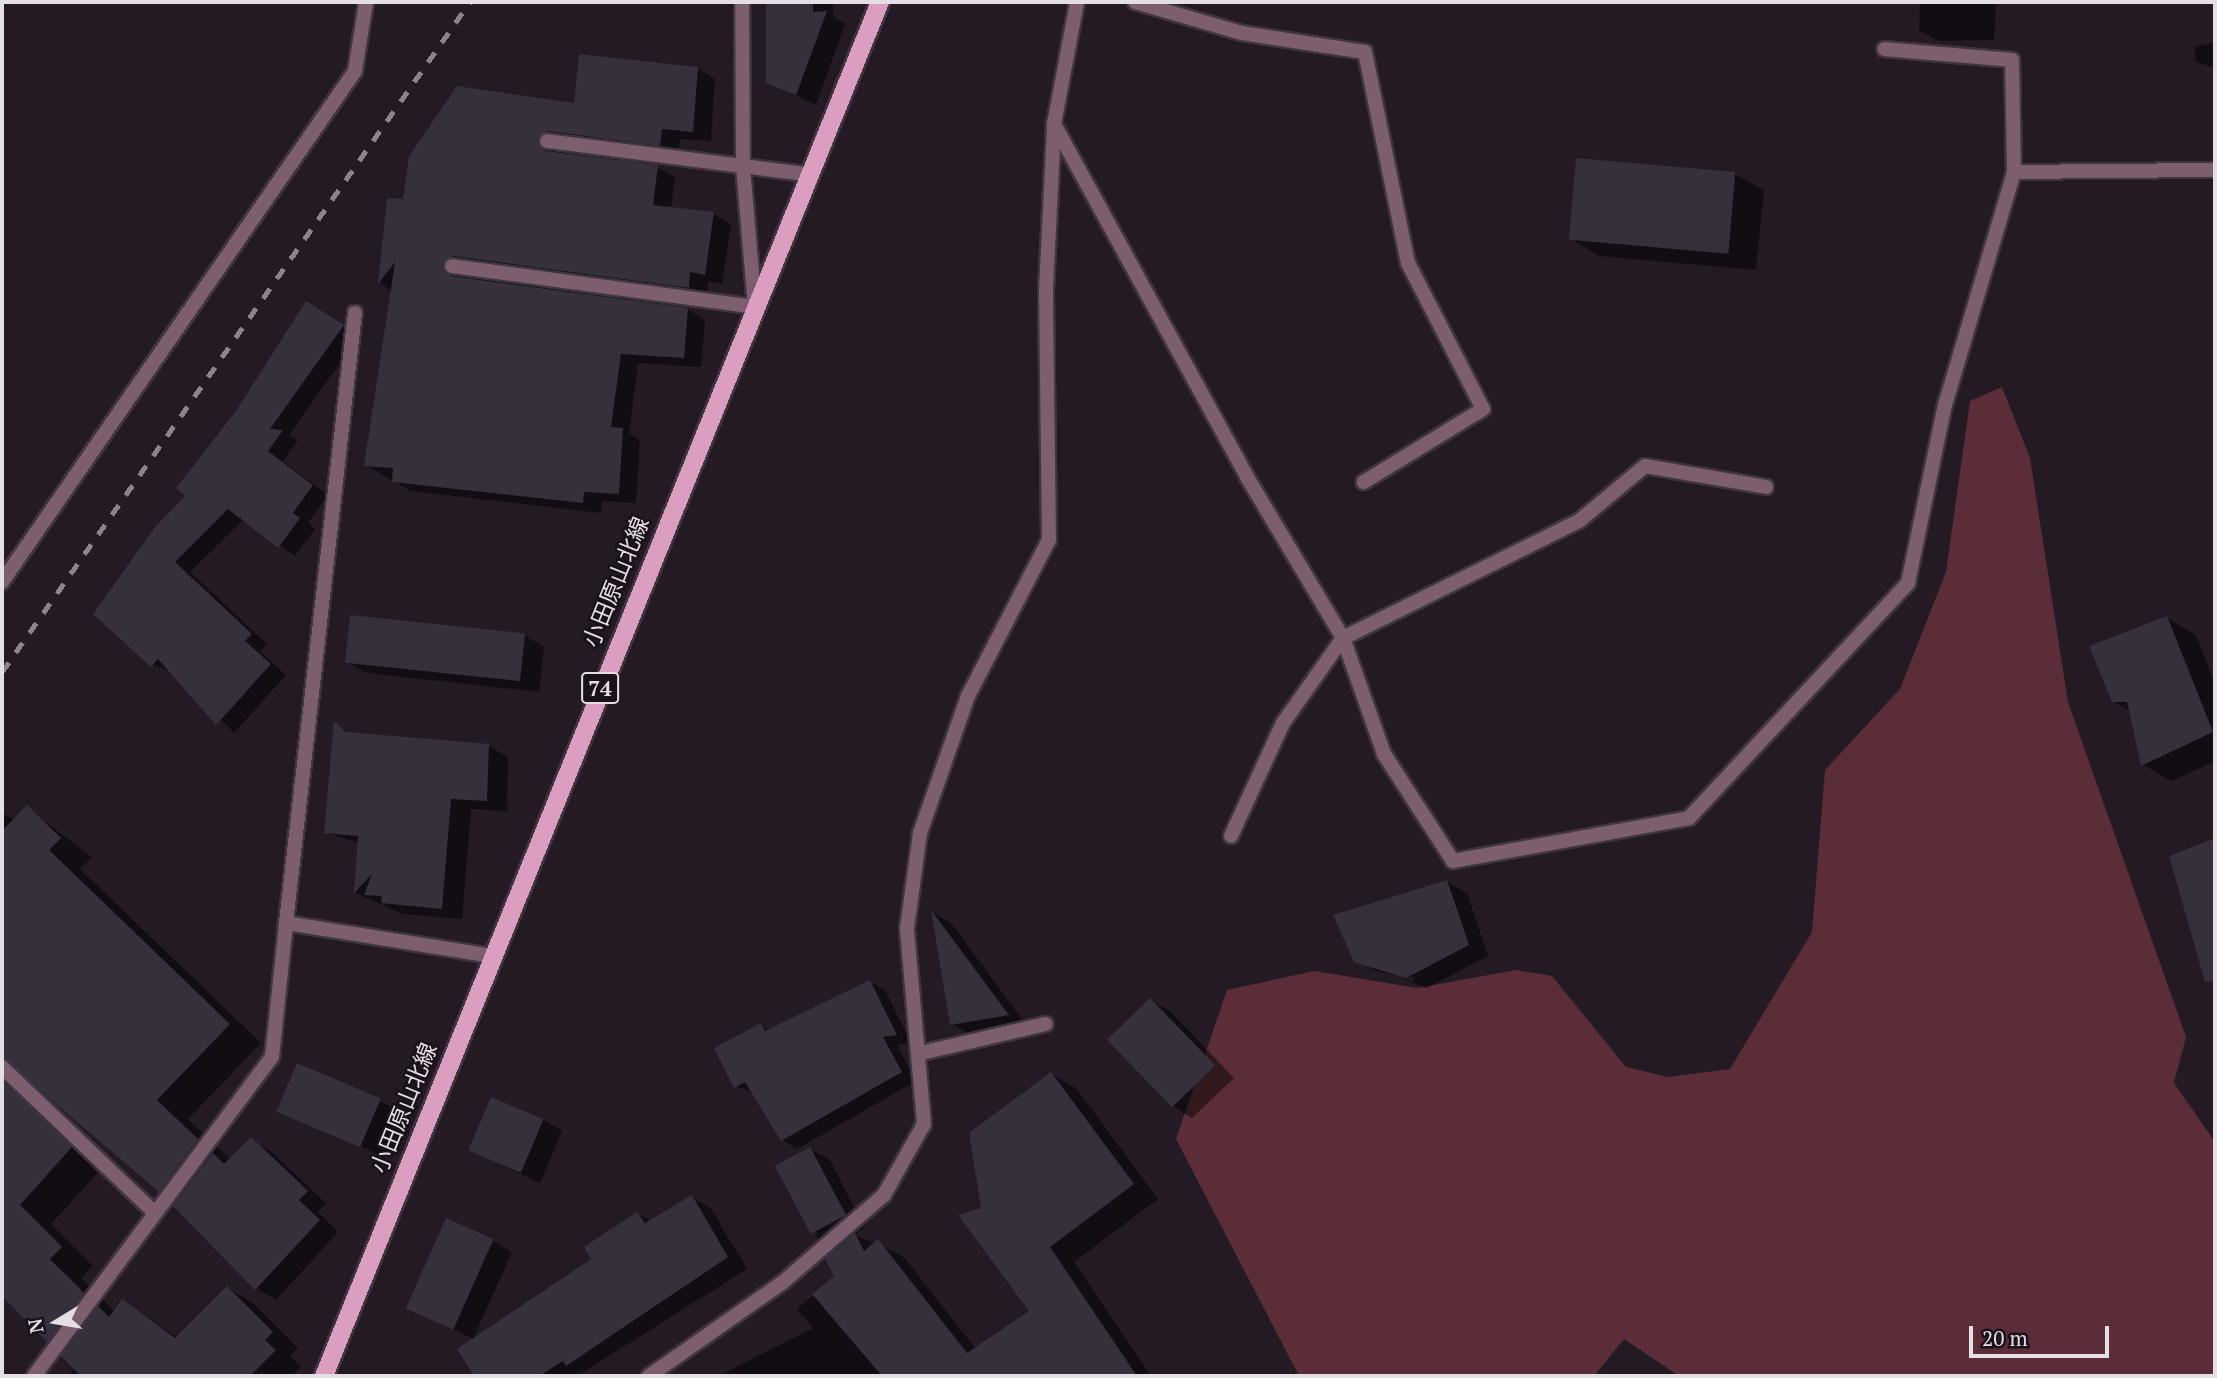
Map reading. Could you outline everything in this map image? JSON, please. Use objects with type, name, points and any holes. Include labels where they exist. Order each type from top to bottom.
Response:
[{"type":"main road","name":"小田原山北線","points":[[324,1376],[806,174],[880,2]]},
{"type":"street","points":[[2,582],[355,71],[366,2]]},
{"type":"street","points":[[452,266],[755,306],[743,166],[743,2]]},
{"type":"street","points":[[649,1376],[782,1283],[884,1195],[924,1124],[921,1053],[907,929],[920,833],[968,696],[1048,540],[1046,290],[1054,124],[1077,2]]},
{"type":"street","points":[[1135,2],[1242,33],[1365,52],[1408,263],[1483,409],[1364,481]]},
{"type":"street","points":[[1054,124],[1247,477],[1343,638],[1384,754],[1453,861],[1689,818],[1908,583],[1945,405],[2014,172],[2012,60],[1884,49]]},
{"type":"street","points":[[547,141],[806,174]]},
{"type":"street","points":[[2014,172],[2215,170]]},
{"type":"street","points":[[34,1376],[272,1057],[355,313]]},
{"type":"street","points":[[1231,836],[1283,723],[1343,638],[1578,521],[1645,466],[1766,487]]},
{"type":"street","points":[[286,923],[491,956]]},
{"type":"street","points":[[921,1053],[1046,1024]]},
{"type":"street","points":[[2,1067],[155,1213]]},
{"type":"shaded area","points":[[2002,387],[2030,458],[2068,702],[2186,1037],[2174,1083],[2215,1142],[2215,1376],[1679,1376],[1624,1339],[1594,1376],[1299,1376],[1176,1139],[1227,990],[1314,971],[1417,988],[1516,970],[1552,976],[1626,1067],[1668,1077],[1730,1069],[1812,932],[1825,770],[1900,689],[1946,572],[1970,401]]},
{"type":"building","points":[[766,2],[813,2],[813,12],[827,11],[796,95],[766,83]]},
{"type":"building","points":[[579,54],[698,67],[693,132],[662,129],[660,146],[548,131],[537,140],[546,151],[658,165],[653,205],[714,212],[705,275],[690,272],[689,288],[453,256],[443,269],[451,276],[688,308],[684,358],[621,354],[611,427],[623,428],[619,494],[584,492],[583,503],[392,482],[393,468],[364,466],[395,262],[378,284],[387,198],[403,199],[409,156],[457,86],[574,103]]},
{"type":"building","points":[[1576,158],[1735,172],[1728,254],[1569,240]]},
{"type":"building","points":[[306,301],[344,325],[270,429],[283,430],[268,451],[313,485],[293,513],[300,518],[278,548],[228,509],[175,562],[252,634],[245,641],[271,664],[216,725],[158,659],[151,667],[93,614],[155,527],[185,496],[176,488],[236,411]]},
{"type":"building","points":[[350,615],[525,633],[520,681],[345,663]]},
{"type":"building","points":[[2167,616],[2213,732],[2141,766],[2127,702],[2112,702],[2089,646]]},
{"type":"building","points":[[334,721],[346,732],[489,744],[487,801],[451,799],[442,909],[381,903],[382,896],[364,895],[372,874],[354,893],[358,836],[324,833]]},
{"type":"building","points":[[27,805],[61,838],[49,850],[230,1024],[157,1100],[198,1139],[159,1192],[2,1058],[2,831]]},
{"type":"building","points":[[2215,838],[2215,980],[2205,982],[2169,856]]},
{"type":"building","points":[[1447,880],[1469,945],[1406,978],[1354,962],[1333,915]]},
{"type":"building","points":[[931,910],[1009,1015],[950,1025]]},
{"type":"building","points":[[870,980],[897,1035],[883,1037],[902,1072],[781,1141],[745,1082],[734,1088],[714,1048],[761,1023],[765,1031]]},
{"type":"building","points":[[1150,998],[1215,1066],[1172,1107],[1107,1040]]},
{"type":"building","points":[[297,1063],[381,1099],[360,1147],[276,1112]]},
{"type":"building","points":[[1051,1072],[1134,1184],[1050,1247],[1137,1376],[882,1376],[812,1294],[834,1276],[825,1259],[855,1233],[864,1251],[878,1239],[967,1353],[1029,1311],[958,1215],[981,1208],[969,1133]]},
{"type":"building","points":[[2,1080],[72,1147],[20,1205],[62,1247],[50,1259],[84,1293],[47,1342],[2,1296]]},
{"type":"building","points":[[491,1097],[543,1119],[521,1173],[468,1150]]},
{"type":"building","points":[[251,1137],[308,1191],[299,1200],[320,1220],[255,1290],[173,1206],[213,1153],[224,1164]]},
{"type":"building","points":[[810,1147],[846,1215],[811,1234],[775,1166]]},
{"type":"building","points":[[692,1195],[728,1257],[566,1366],[563,1361],[539,1376],[474,1376],[457,1349],[591,1259],[584,1247],[637,1212],[645,1223]]},
{"type":"building","points":[[446,1218],[494,1239],[453,1330],[406,1308]]},
{"type":"building","points":[[227,1286],[273,1332],[265,1340],[276,1350],[250,1376],[81,1376],[61,1356],[98,1306],[109,1317],[122,1299],[175,1338]]},
{"type":"railway","points":[[2,672],[470,2]]}]
